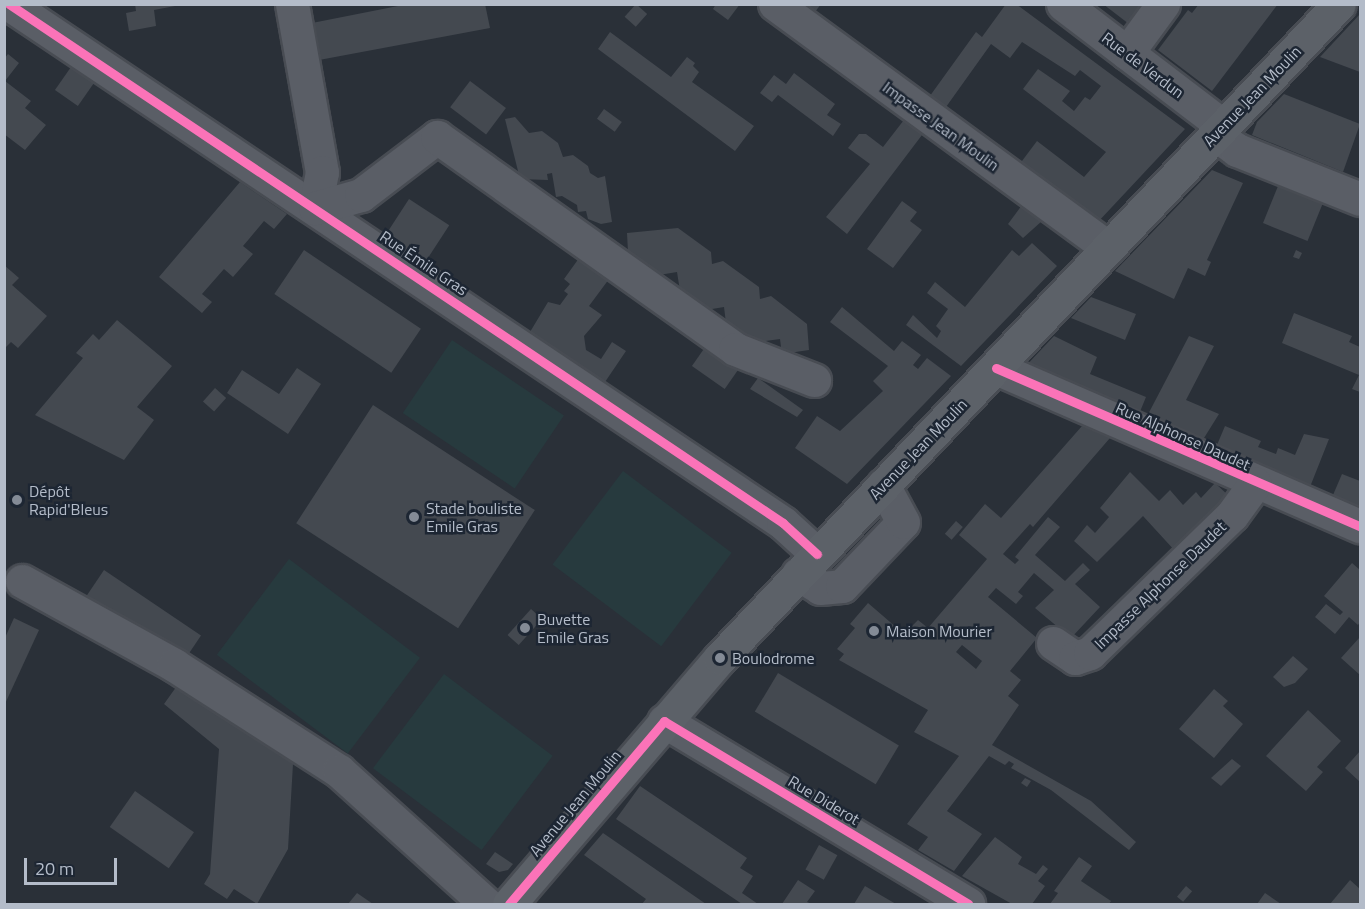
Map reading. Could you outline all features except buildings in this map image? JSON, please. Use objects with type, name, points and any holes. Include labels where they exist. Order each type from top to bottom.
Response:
[{"type":"main road","name":"Avenue Jean Moulin","points":[[883,485],[1339,4]]},
{"type":"main road","name":"Avenue Jean Moulin","points":[[509,904],[664,721],[808,564]]},
{"type":"street","points":[[292,4],[322,172],[315,208],[360,195],[437,137],[735,349],[814,380]]},
{"type":"street","name":"Impasse Jean Moulin","points":[[775,4],[1108,248]]},
{"type":"street","name":"Rue de Verdun","points":[[1063,4],[1127,53],[1219,130],[1237,150],[1360,199]]},
{"type":"street","points":[[1127,53],[1163,4]]},
{"type":"street","name":"Rue Émile Gras","points":[[22,8],[783,523],[820,588],[842,586],[903,522],[883,485]]},
{"type":"street","name":"Rue Alphonse Daudet","points":[[996,368],[1255,483],[1360,526]]},
{"type":"street","name":"Impasse Alphonse Daudet","points":[[1053,644],[1075,658],[1090,653],[1232,515],[1255,483]]},
{"type":"street","points":[[22,581],[174,665],[339,771],[486,904]]},
{"type":"street","name":"Rue Diderot","points":[[664,721],[968,904]]},
{"type":"green space","points":[[452,340],[564,415],[515,488],[403,413]]},
{"type":"green space","points":[[623,471],[732,553],[661,646],[553,564]]},
{"type":"green space","points":[[289,559],[420,658],[348,754],[217,655]]},
{"type":"green space","points":[[444,674],[553,756],[482,850],[373,768]]},
{"type":"cycle path","points":[[9,4],[783,523],[817,554]]},
{"type":"cycle path","points":[[996,368],[1360,526]]},
{"type":"cycle path","points":[[509,904],[664,721],[968,904]]},
{"type":"place","name":"Dépôt Rapid'Bleus","points":[[17,500]]},
{"type":"place","name":"Stade bouliste Emile Gras","points":[[414,517]]},
{"type":"place","name":"Buvette Emile Gras","points":[[525,628]]},
{"type":"place","name":"Maison Mourier","points":[[874,631]]},
{"type":"place","name":"Boulodrome","points":[[720,658]]}]
